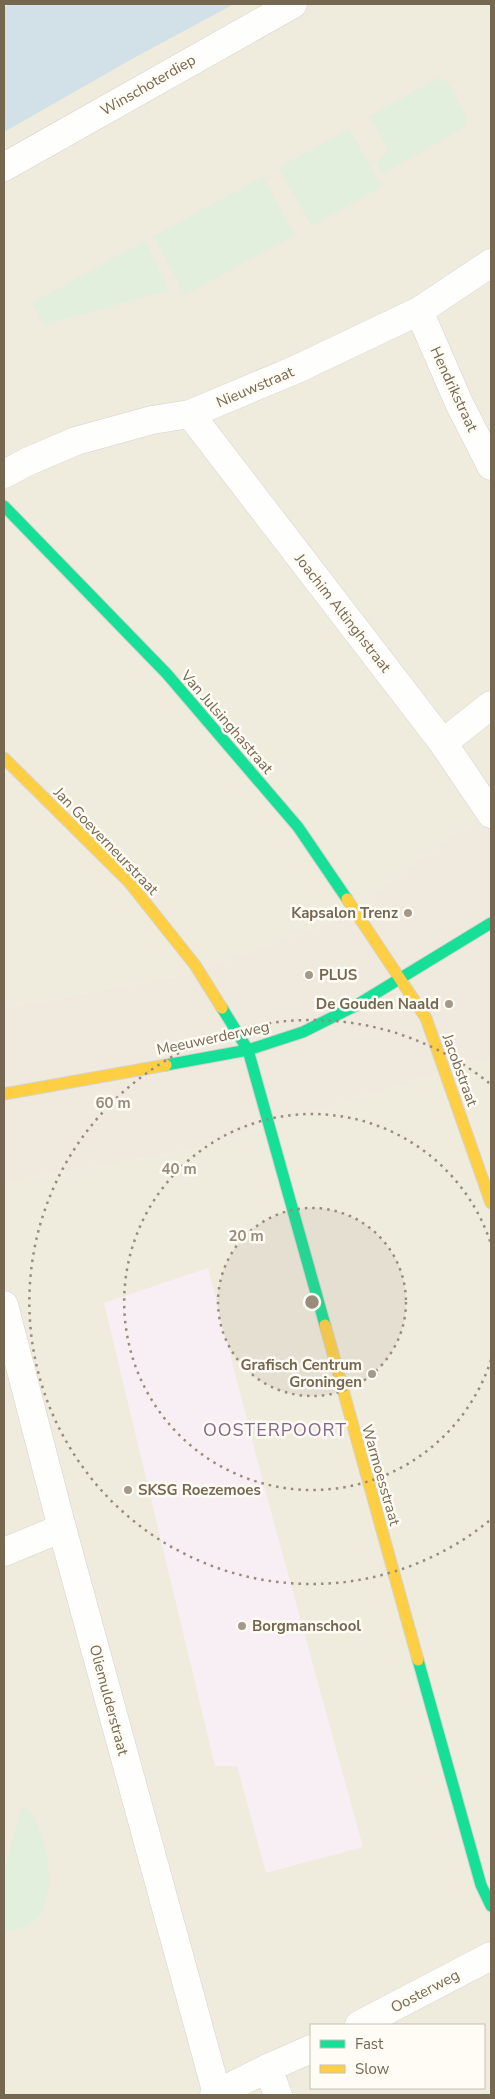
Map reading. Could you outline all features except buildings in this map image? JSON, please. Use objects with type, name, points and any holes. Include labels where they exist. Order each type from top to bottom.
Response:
[{"type":"street","name":"Winschoterdiep","points":[[4,167],[293,4]]},
{"type":"street","name":"Nieuwstraat","points":[[4,474],[29,461],[86,438],[152,420],[190,414],[297,369],[419,311],[491,263]]},
{"type":"street","name":"Hendrikstraat","points":[[419,311],[459,403],[491,466]]},
{"type":"street","name":"Joachim Altinghstraat","points":[[190,414],[443,743],[491,814]]},
{"type":"street","name":"Van Julsinghastraat","points":[[4,506],[167,674],[298,827],[401,979]]},
{"type":"street","points":[[443,743],[491,705]]},
{"type":"street","name":"Jan Goeverneurstraat","points":[[4,758],[129,882],[195,965],[248,1050]]},
{"type":"street","name":"Meeuwerderweg","points":[[4,1094],[248,1050],[303,1032],[355,1006],[491,923]]},
{"type":"street","name":"Jacobstraat","points":[[401,979],[426,1018],[491,1203]]},
{"type":"street","name":"Warmoesstraat","points":[[248,1050],[480,1884],[491,1906]]},
{"type":"street","name":"Oliemulderstraat","points":[[4,1305],[62,1528],[216,2094]]},
{"type":"street","points":[[4,1552],[62,1528]]},
{"type":"street","name":"Oosterweg","points":[[361,2024],[491,1956]]},
{"type":"street","points":[[216,2094],[310,2049]]},
{"type":"street","points":[[268,2068],[278,2095]]},
{"type":"shaded area","points":[[9,4],[234,4],[132,59],[4,132],[4,7]]},
{"type":"shaded area","points":[[158,4],[491,4],[491,807],[343,918],[188,974],[4,1008],[4,88]]},
{"type":"shaded area","points":[[491,807],[491,1057],[186,1151],[4,1183],[4,1008],[188,974],[343,918]]},
{"type":"shaded area","points":[[491,1057],[491,2095],[4,2095],[4,1183],[186,1151]]},
{"type":"shaded area","name":"Borgmanschool","points":[[208,1268],[264,1486],[363,1847],[266,1873],[237,1766],[215,1766],[104,1303]]},
{"type":"green space","points":[[438,78],[447,81],[467,118],[463,128],[383,174],[376,161],[385,155],[387,147],[370,116]]},
{"type":"green space","points":[[349,129],[382,187],[312,226],[279,168]]},
{"type":"green space","points":[[263,177],[295,235],[185,295],[154,236]]},
{"type":"green space","points":[[145,241],[169,290],[44,325],[32,303]]},
{"type":"green space","points":[[22,1806],[32,1815],[42,1837],[48,1861],[49,1888],[42,1912],[34,1921],[23,1928],[4,1931],[4,1870]]},
{"type":"traffic: fast","points":[[4,506],[167,674],[298,827],[347,899]]},
{"type":"traffic: fast","points":[[166,1065],[248,1050],[303,1032],[355,1006],[491,923]]},
{"type":"traffic: fast","points":[[222,1008],[248,1050],[325,1325]]},
{"type":"traffic: fast","points":[[418,1660],[481,1885],[491,1906]]},
{"type":"traffic: slow","points":[[4,758],[129,882],[195,965],[222,1008]]},
{"type":"traffic: slow","points":[[347,899],[426,1018],[491,1203]]},
{"type":"traffic: slow","points":[[4,1094],[166,1065]]},
{"type":"traffic: slow","points":[[325,1325],[418,1660]]},
{"type":"place","name":"Kapsalon Trenz","points":[[408,913]]},
{"type":"place","name":"PLUS","points":[[309,975]]},
{"type":"place","name":"De Gouden Naald","points":[[449,1004]]},
{"type":"place","name":"Grafisch Centrum Groningen","points":[[372,1374]]},
{"type":"place","name":"SKSG Roezemoes","points":[[128,1490]]},
{"type":"place","name":"Borgmanschool","points":[[242,1626]]},
{"type":"district","name":"OOSTERPOORT","points":[[275,1430]]}]
